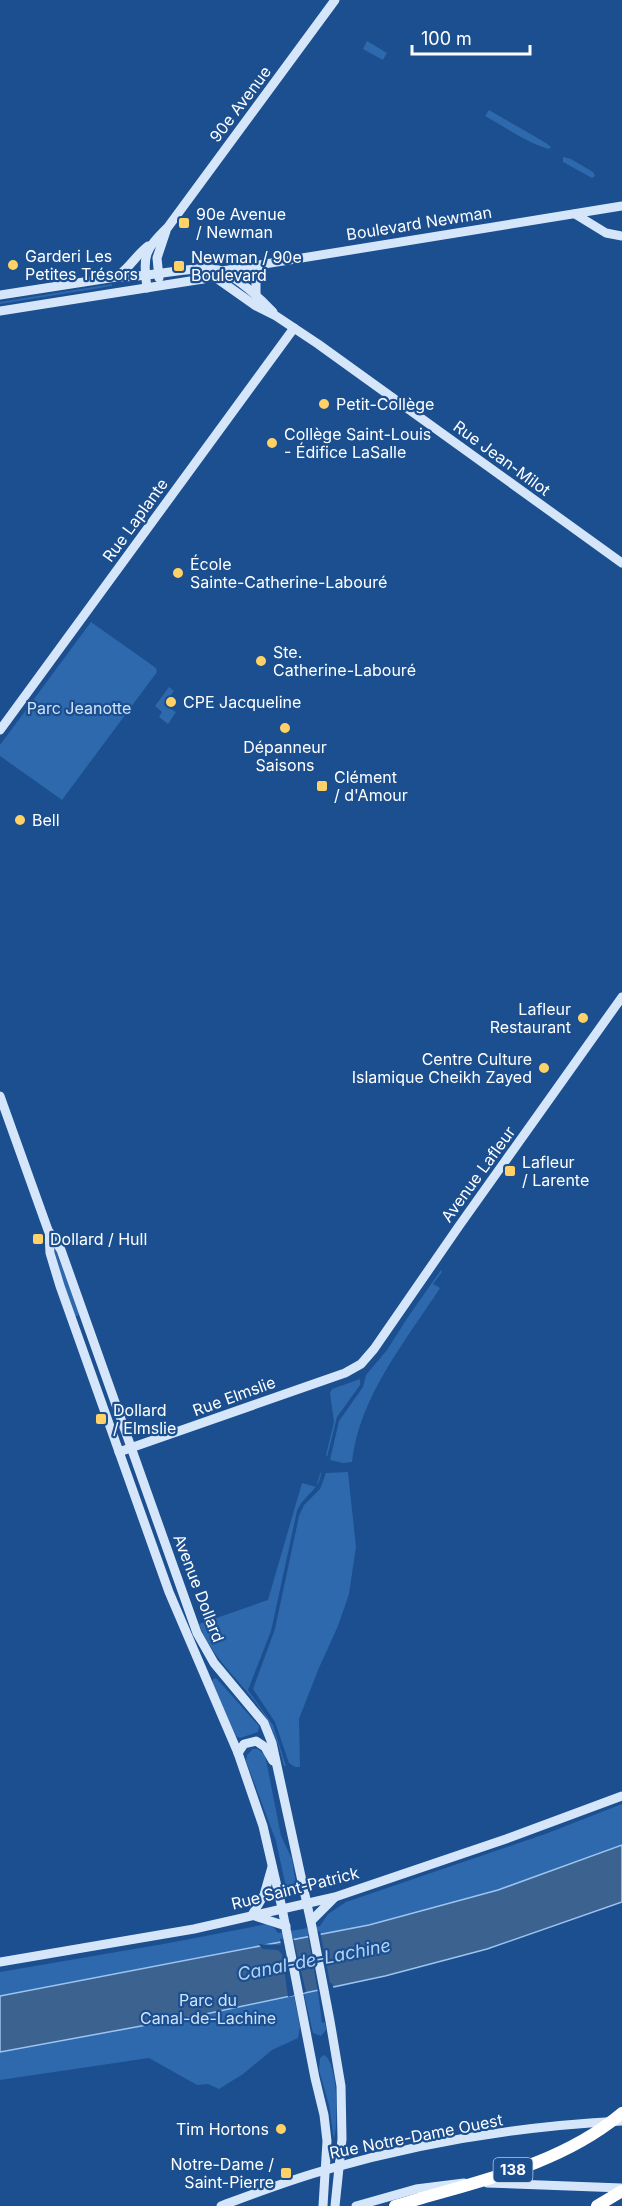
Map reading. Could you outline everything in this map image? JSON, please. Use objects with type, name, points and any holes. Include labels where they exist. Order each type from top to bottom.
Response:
[{"type":"highway","name":"138","points":[[395,2206],[550,2158],[584,2141],[622,2113]]},
{"type":"highway","points":[[597,2206],[622,2189]]},
{"type":"main road","name":"90e Avenue","points":[[116,277],[128,269],[139,253],[168,227],[335,0]]},
{"type":"main road","name":"Boulevard Newman","points":[[0,311],[203,279],[217,273],[265,264],[575,214],[622,209]]},
{"type":"main road","points":[[575,214],[606,233],[621,232]]},
{"type":"main road","name":"90e Avenue","points":[[160,286],[158,253],[168,227]]},
{"type":"main road","points":[[147,288],[146,256],[150,245]]},
{"type":"main road","points":[[256,296],[256,280],[265,264]]},
{"type":"main road","name":"Boulevard Newman","points":[[0,295],[116,277],[146,276],[201,269],[217,273]]},
{"type":"main road","name":"Rue Jean-Milot","points":[[217,273],[256,296],[276,316]]},
{"type":"main road","name":"Rue Jean-Milot","points":[[217,273],[256,306],[294,328],[622,563]]},
{"type":"main road","name":"Rue Laplante","points":[[0,730],[294,328]]},
{"type":"main road","name":"Avenue Lafleur","points":[[358,1367],[374,1349],[622,997]]},
{"type":"main road","points":[[609,1016],[622,1011]]},
{"type":"main road","name":"Avenue Dollard","points":[[0,1096],[48,1230],[61,1250],[197,1633],[214,1662],[264,1723],[270,1736],[311,1924],[342,2098],[335,2206]]},
{"type":"main road","name":"Avenue Dollard","points":[[48,1230],[50,1253],[60,1286],[119,1452],[175,1607],[238,1753],[263,1826],[324,2115],[327,2169],[323,2206]]},
{"type":"main road","name":"Rue Elmslie","points":[[119,1452],[358,1367]]},
{"type":"main road","points":[[238,1753],[247,1742],[260,1742],[278,1768]]},
{"type":"main road","name":"Rue Saint-Patrick","points":[[0,1962],[184,1930],[335,1897],[506,1839],[622,1796]]},
{"type":"main road","points":[[273,1865],[264,1895],[252,1915],[286,1929]]},
{"type":"main road","points":[[311,1924],[335,1897]]},
{"type":"main road","name":"Rue Notre-Dame Ouest","points":[[221,2206],[339,2166],[475,2138],[548,2127],[622,2121]]},
{"type":"main road","points":[[356,2206],[395,2193],[451,2184],[495,2183],[622,2189]]},
{"type":"green space","points":[[367,41],[387,53],[383,60],[363,49]]},
{"type":"green space","points":[[489,110],[551,147],[549,149],[532,143],[485,116]]},
{"type":"green space","points":[[563,157],[593,172],[595,176],[592,178],[563,162]]},
{"type":"green space","points":[[112,284],[112,286],[0,304],[0,302]]},
{"type":"green space","name":"Parc Jeanotte","points":[[91,622],[156,668],[157,672],[62,800],[0,756],[0,745]]},
{"type":"green space","points":[[169,687],[174,691],[164,705],[176,712],[168,724],[159,717],[162,712],[155,706]]},
{"type":"green space","points":[[56,1251],[79,1313],[78,1316],[75,1316],[63,1283]]},
{"type":"green space","points":[[441,1270],[442,1272],[433,1284],[440,1288],[374,1393],[356,1438],[352,1462],[343,1463],[330,1460],[339,1421],[363,1387],[366,1375],[387,1350]]},
{"type":"green space","points":[[360,1379],[360,1385],[337,1417],[327,1457],[334,1422],[330,1393],[332,1389]]},
{"type":"green space","points":[[348,1472],[356,1547],[349,1594],[299,1719],[300,1767],[295,1767],[289,1763],[275,1722],[253,1689],[275,1629],[299,1516],[304,1505],[320,1489],[326,1473]]},
{"type":"green space","points":[[302,1483],[316,1487],[297,1511],[271,1631],[248,1690],[273,1725],[286,1766],[284,1766],[277,1741],[266,1718],[213,1650],[199,1624],[268,1600]]},
{"type":"green space","points":[[214,1678],[259,1726],[258,1732],[240,1738],[236,1736],[212,1682]]},
{"type":"green space","points":[[253,1749],[258,1749],[265,1755],[281,1836],[292,1859],[297,1892],[288,1894],[287,1892],[276,1841],[246,1761],[247,1755]]},
{"type":"green space","name":"Parc du Canal-de-Lachine","points":[[622,1804],[622,1902],[487,1949],[318,1992],[322,2023],[325,2022],[326,2030],[321,2036],[313,2033],[304,1994],[294,1996],[300,2027],[298,2038],[272,2050],[243,2074],[219,2089],[208,2084],[197,2085],[149,2058],[0,2080],[0,1972],[267,1924],[278,1933],[320,1926],[328,1914],[346,1902],[548,1833]]},
{"type":"green space","points":[[324,2055],[329,2060],[335,2082],[337,2109],[334,2140],[329,2105],[319,2070],[320,2058]]},
{"type":"water","name":"Canal-de-Lachine","points":[[622,1845],[622,1902],[487,1949],[385,1976],[201,2015],[0,2052],[0,1996],[369,1925],[498,1890]]},
{"type":"pier","points":[[320,1931],[330,1983],[334,1990],[318,1993],[308,1934]]},
{"type":"pier","points":[[293,1937],[306,1992],[288,1997],[282,1954],[278,1950],[263,1949],[258,1944],[281,1945],[280,1939]]},
{"type":"place","name":"90e Avenue / Newman","points":[[184,223]]},
{"type":"place","name":"Garderi Les Petites Trésors","points":[[13,265]]},
{"type":"place","name":"Newman / 90e Boulevard","points":[[179,266]]},
{"type":"place","name":"Petit-Collège","points":[[324,404]]},
{"type":"place","name":"Collège Saint-Louis - Édifice LaSalle","points":[[272,443]]},
{"type":"place","name":"École Sainte-Catherine-Labouré","points":[[178,573]]},
{"type":"place","name":"Ste. Catherine-Labouré","points":[[261,661]]},
{"type":"place","name":"CPE Jacqueline","points":[[171,702]]},
{"type":"place","name":"Dépanneur Saisons","points":[[285,728]]},
{"type":"place","name":"Clément / d'Amour","points":[[322,786]]},
{"type":"place","name":"Bell","points":[[20,820]]},
{"type":"place","name":"Lafleur Restaurant","points":[[583,1018]]},
{"type":"place","name":"Centre Culture Islamique Cheikh Zayed","points":[[544,1068]]},
{"type":"place","name":"Lafleur / Larente","points":[[510,1171]]},
{"type":"place","name":"Dollard / Hull","points":[[38,1239]]},
{"type":"place","name":"Dollard / Elmslie","points":[[101,1419]]},
{"type":"place","name":"Tim Hortons","points":[[281,2129]]},
{"type":"place","name":"Notre-Dame / Saint-Pierre","points":[[286,2173]]}]
